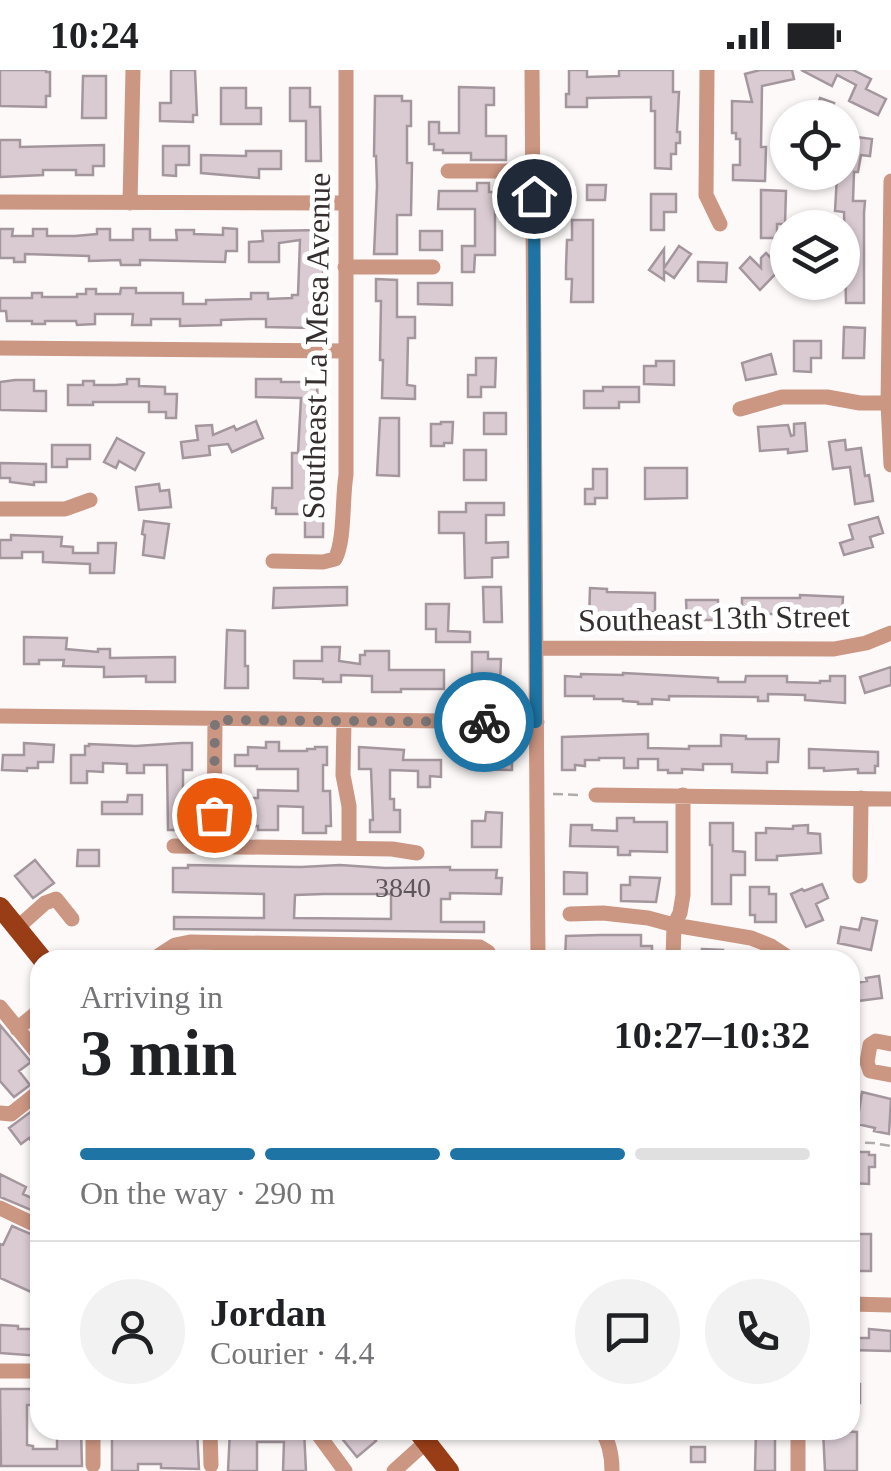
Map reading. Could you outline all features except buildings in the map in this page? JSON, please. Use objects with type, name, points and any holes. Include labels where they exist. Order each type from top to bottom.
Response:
[{"type":"main road","points":[[0,907],[34,950]]},
{"type":"main road","points":[[424,1440],[448,1471]]},
{"type":"street","points":[[130,202],[133,70]]},
{"type":"street","name":"Southeast La Mesa Avenue","points":[[273,561],[324,562],[335,558],[341,548],[346,474],[346,70]]},
{"type":"street","points":[[532,70],[538,950]]},
{"type":"street","points":[[707,70],[706,195],[720,224]]},
{"type":"street","points":[[448,172],[533,172]]},
{"type":"street","points":[[891,181],[891,465]]},
{"type":"street","points":[[0,202],[344,203]]},
{"type":"street","points":[[345,267],[433,267]]},
{"type":"street","points":[[0,348],[346,351]]},
{"type":"street","points":[[209,368],[210,350]]},
{"type":"street","points":[[740,408],[782,398],[827,397],[889,403]]},
{"type":"street","points":[[0,508],[65,508],[90,500]]},
{"type":"street","name":"Southeast 13th Street","points":[[536,648],[834,650],[891,633]]},
{"type":"street","points":[[0,716],[536,722]]},
{"type":"street","points":[[214,846],[215,720]]},
{"type":"street","points":[[344,721],[348,848]]},
{"type":"street","points":[[596,795],[891,799]]},
{"type":"street","points":[[674,950],[674,925],[683,895],[683,796]]},
{"type":"street","points":[[860,798],[860,876]]},
{"type":"street","points":[[174,846],[392,849],[417,853]]},
{"type":"street","points":[[17,928],[44,903],[56,899],[72,919]]},
{"type":"street","points":[[570,914],[648,918],[751,938],[776,950]]},
{"type":"street","points":[[167,950],[190,942],[485,950]]},
{"type":"street","points":[[0,1007],[30,1043]]},
{"type":"street","points":[[18,1028],[30,1018]]},
{"type":"street","points":[[891,1044],[876,1041],[870,1045],[867,1062],[870,1071],[891,1075]]},
{"type":"street","points":[[0,1113],[11,1114],[30,1099]]},
{"type":"street","points":[[0,1208],[30,1222]]},
{"type":"street","points":[[860,1304],[891,1304]]},
{"type":"street","points":[[0,1371],[30,1371]]},
{"type":"street","points":[[93,1440],[93,1465]]},
{"type":"street","points":[[210,1440],[211,1465]]},
{"type":"street","points":[[322,1440],[344,1471]]},
{"type":"street","points":[[394,1471],[418,1440]]},
{"type":"street","points":[[608,1440],[612,1471]]},
{"type":"street","points":[[798,1440],[798,1471]]},
{"type":"path","points":[[537,794],[596,795]]},
{"type":"path","points":[[860,1076],[870,1071]]},
{"type":"path","points":[[860,1142],[891,1146]]},
{"type":"way so far","points":[[214,815],[215,720],[484,722]]},
{"type":"route","points":[[484,722],[536,722],[534,196]]}]
